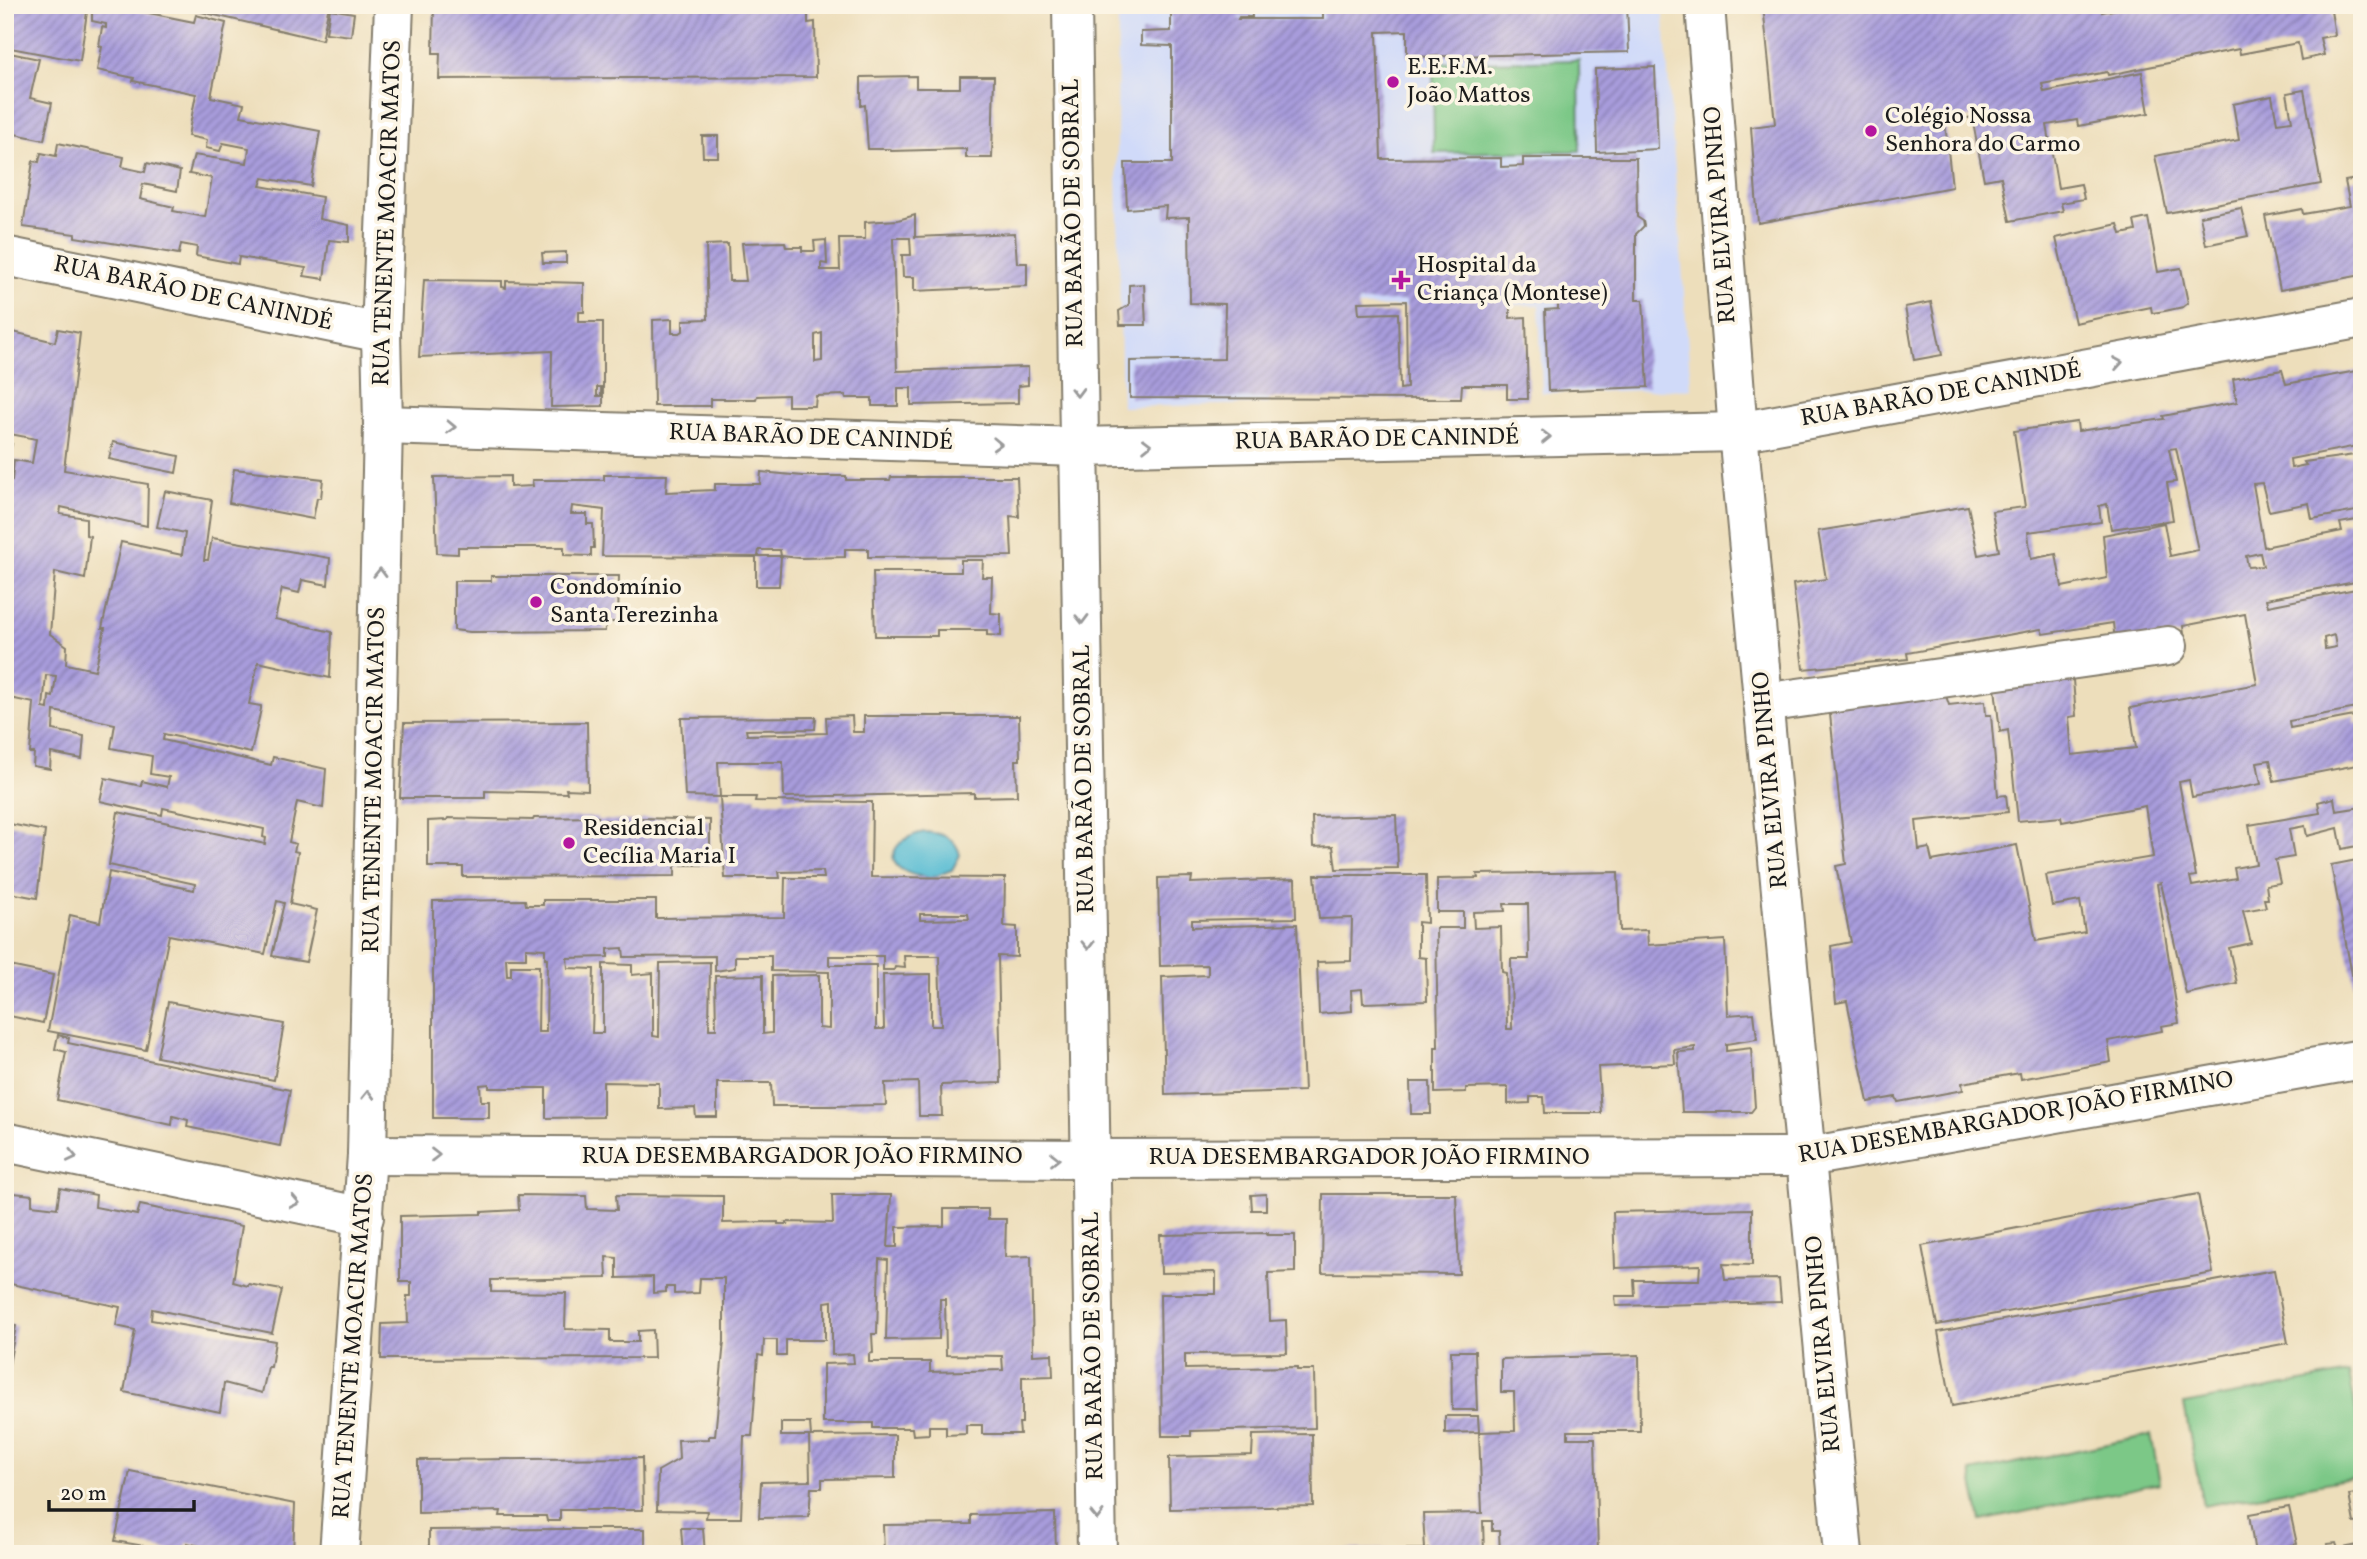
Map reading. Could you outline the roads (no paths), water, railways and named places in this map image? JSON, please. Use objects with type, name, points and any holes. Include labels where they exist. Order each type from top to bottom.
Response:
[{"type":"street","name":"RUA TENENTE MOACIR MATOS","points":[[339,1554],[367,1155],[383,425],[381,333],[394,5]]},
{"type":"street","name":"RUA BARÃO DE SOBRAL","points":[[1072,5],[1097,1554]]},
{"type":"street","name":"RUA ELVIRA PINHO","points":[[1705,5],[1738,432],[1843,1554]]},
{"type":"street","name":"RUA BARÃO DE CANINDÉ","points":[[5,256],[381,333]]},
{"type":"street","name":"RUA BARÃO DE CANINDÉ","points":[[383,425],[1079,447],[1738,432],[2362,318]]},
{"type":"street","points":[[1763,703],[2168,646]]},
{"type":"street","name":"RUA DESEMBARGADOR JOÃO FIRMINO","points":[[367,1155],[1091,1159],[1807,1157],[2362,1059]]},
{"type":"street","points":[[5,1142],[364,1217]]},
{"type":"water","points":[[925,832],[942,835],[955,844],[960,855],[952,870],[929,878],[898,867],[894,860],[897,846],[913,835]]},
{"type":"place","name":"E.E.F.M. João Mattos","points":[[1393,82]]},
{"type":"place","name":"Colégio Nossa Senhora do Carmo","points":[[1871,131]]},
{"type":"place","name":"Hospital da Criança (Montese)","points":[[1401,280]]},
{"type":"place","name":"Condomínio Santa Terezinha","points":[[536,602]]},
{"type":"place","name":"Residencial Cecília Maria I","points":[[569,843]]}]
